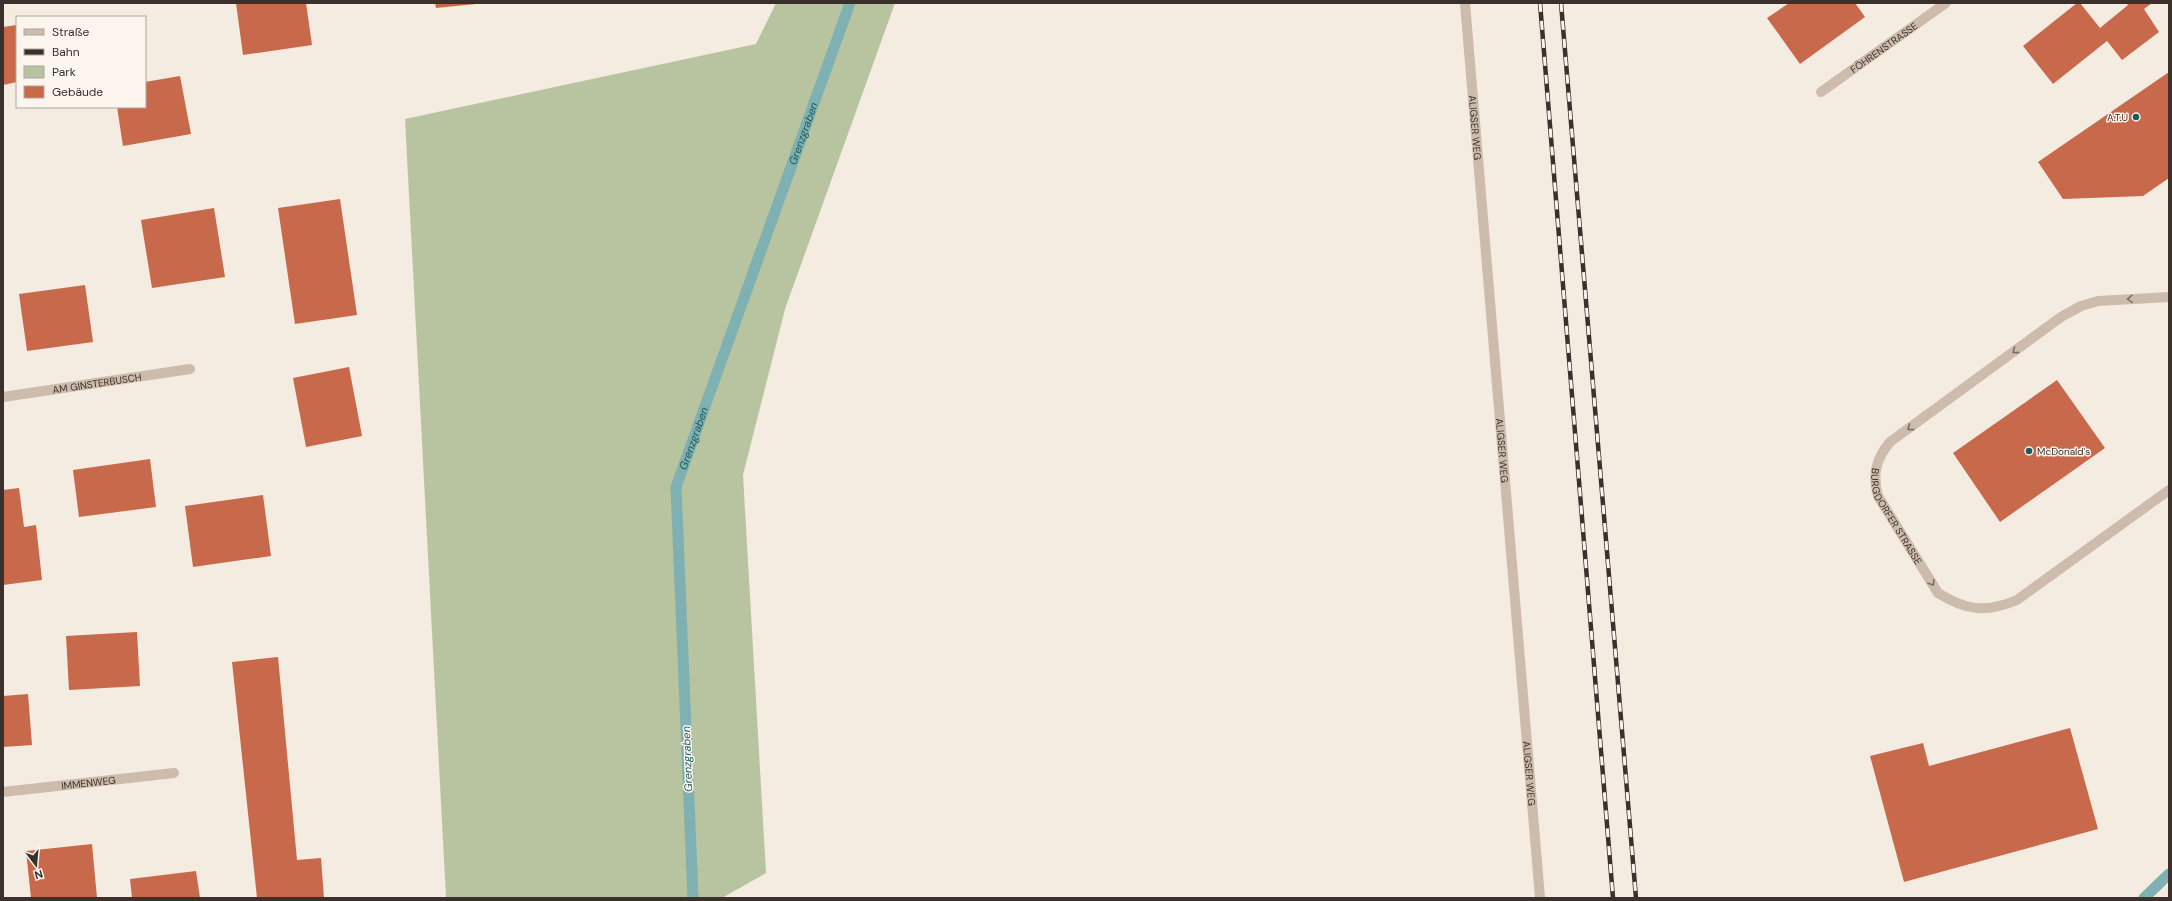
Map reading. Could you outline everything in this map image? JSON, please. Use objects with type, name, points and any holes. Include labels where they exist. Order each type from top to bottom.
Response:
[{"type":"street","name":"ALIGSER WEG","points":[[1465,3],[1540,898]]},
{"type":"street","name":"FÖHRENSTRASSE","points":[[1821,92],[1946,3]]},
{"type":"street","name":"BURGDORFER STRASSE","points":[[2169,297],[2098,302],[2081,306],[2061,317],[1890,442],[1881,454],[1876,465],[1874,482],[1878,496],[1938,593],[1954,603],[1975,609],[1997,608],[2017,600],[2169,490]]},
{"type":"street","name":"AM GINSTERBUSCH","points":[[3,397],[190,368]]},
{"type":"street","name":"IMMENWEG","points":[[3,792],[174,773]]},
{"type":"green space","points":[[776,3],[895,3],[785,309],[743,475],[766,873],[722,898],[446,898],[405,119],[756,44]]},
{"type":"building","points":[[236,3],[306,3],[312,45],[243,55]]},
{"type":"building","points":[[435,3],[476,3],[476,4],[436,8]]},
{"type":"building","points":[[1789,3],[1855,3],[1865,17],[1800,64],[1767,18]]},
{"type":"building","points":[[2077,3],[2080,3],[2100,28],[2128,5],[2126,3],[2152,3],[2144,9],[2159,32],[2122,60],[2107,41],[2053,84],[2023,46]]},
{"type":"building","points":[[16,25],[16,82],[3,85],[3,27]]},
{"type":"building","name":"A.T.U","points":[[2169,72],[2169,178],[2143,196],[2063,199],[2038,162]]},
{"type":"building","points":[[180,76],[191,134],[123,146],[117,108],[146,108],[146,82]]},
{"type":"building","points":[[340,199],[357,315],[295,324],[278,208]]},
{"type":"building","points":[[214,208],[225,277],[152,288],[141,220]]},
{"type":"building","points":[[85,285],[93,342],[27,351],[19,294]]},
{"type":"building","points":[[349,367],[362,436],[306,447],[293,378]]},
{"type":"building","name":"McDonald's","points":[[2057,380],[2105,448],[2000,522],[1953,453]]},
{"type":"building","points":[[150,459],[156,507],[79,517],[73,470]]},
{"type":"building","points":[[19,488],[24,527],[36,525],[42,580],[3,585],[3,490]]},
{"type":"building","points":[[263,495],[271,556],[193,567],[185,506]]},
{"type":"building","points":[[137,632],[140,686],[69,690],[66,636]]},
{"type":"building","points":[[278,657],[297,860],[321,858],[324,898],[257,898],[232,662]]},
{"type":"building","points":[[28,694],[32,745],[3,747],[3,696]]},
{"type":"building","points":[[2070,728],[2098,829],[1904,882],[1870,756],[1923,743],[1929,766]]},
{"type":"building","points":[[92,844],[97,898],[31,898],[26,851]]},
{"type":"building","points":[[196,871],[200,898],[132,898],[130,879]]},
{"type":"waterway","name":"Grenzgraben","points":[[693,898],[676,487],[850,3]]},
{"type":"waterway","points":[[2144,898],[2169,874]]},
{"type":"railway","points":[[1540,3],[1613,898]]},
{"type":"railway","points":[[1561,3],[1636,898]]},
{"type":"place","name":"A.T.U","points":[[2136,117]]},
{"type":"place","name":"McDonald's","points":[[2029,451]]}]
